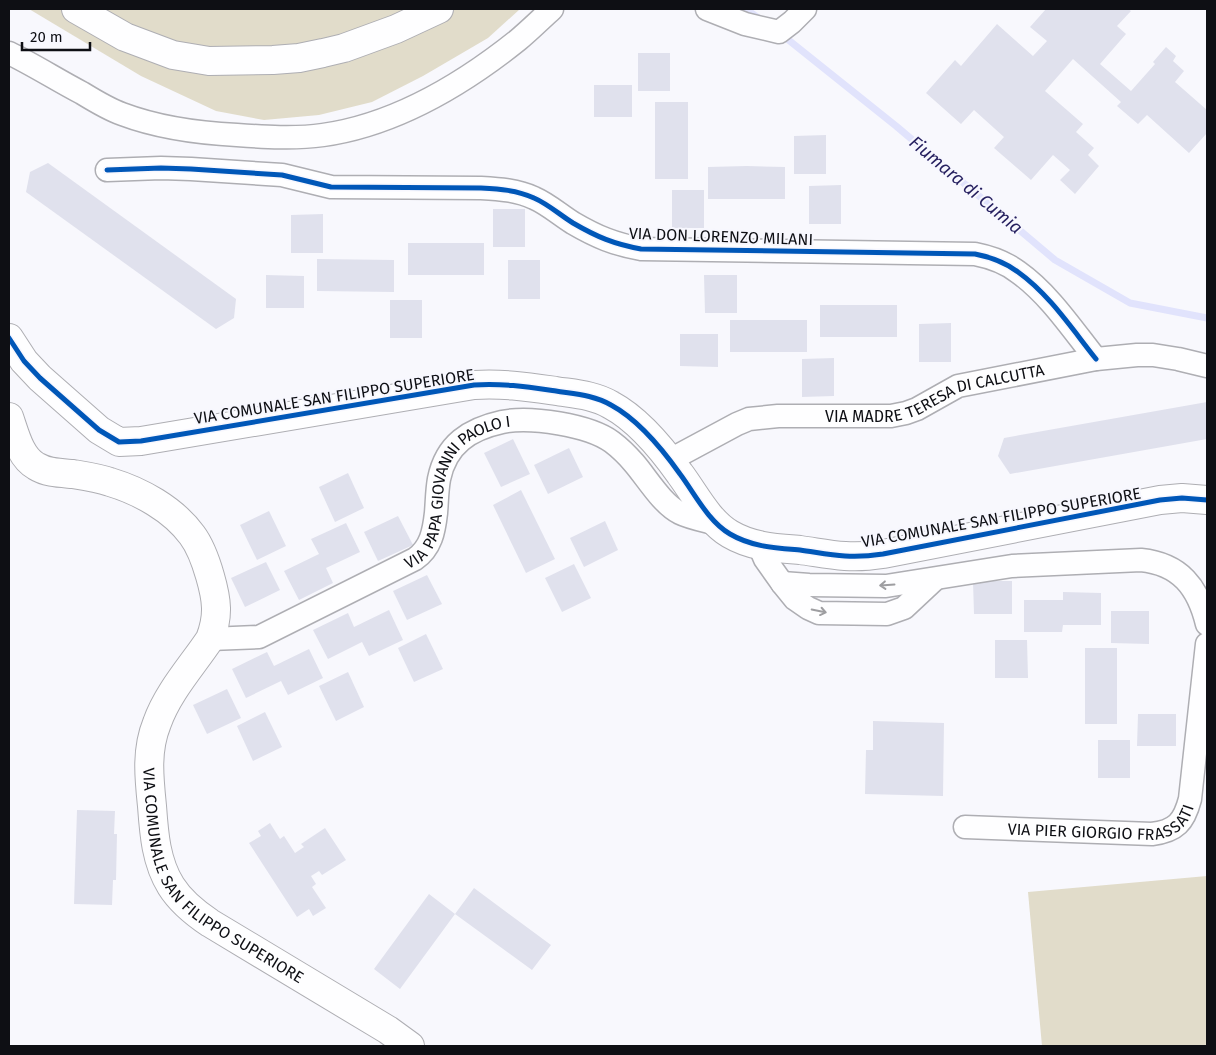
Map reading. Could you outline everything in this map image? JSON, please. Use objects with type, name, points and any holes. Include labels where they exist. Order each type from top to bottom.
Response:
[{"type":"main road","points":[[76,9],[125,37],[173,54],[208,61],[273,60],[323,53],[344,48],[396,29],[439,9]]},
{"type":"main road","points":[[105,9],[130,23],[177,39],[212,45],[241,46],[299,43],[333,36],[390,18],[409,9]]},
{"type":"main road","name":"VIA COMUNALE SAN FILIPPO SUPERIORE","points":[[9,338],[24,361],[40,378],[99,430],[119,442],[141,441],[453,387],[509,384],[597,398],[624,414],[652,439],[670,460],[717,524],[730,534],[759,546],[845,556],[873,555],[1160,500],[1182,498],[1207,500]]},
{"type":"main road","name":"VIA COMUNALE SAN FILIPPO SUPERIORE","points":[[9,418],[19,445],[25,456],[34,465],[44,470],[110,481],[162,506],[185,526],[193,536],[207,566],[214,590],[216,606],[214,629],[210,639],[164,707],[157,722],[149,753],[154,834],[158,854],[172,887],[194,912],[388,1030],[410,1046]]},
{"type":"street","points":[[9,53],[102,105],[121,114],[162,126],[187,131],[275,138],[323,135],[371,124],[419,104],[472,73],[499,54],[552,9]]},
{"type":"street","points":[[707,9],[745,24],[779,32],[804,9]]},
{"type":"street","name":"VIA DON LORENZO MILANI","points":[[107,170],[161,168],[282,175],[331,188],[501,189],[518,192],[534,198],[573,223],[605,240],[622,246],[641,249],[974,254],[1003,263],[1030,282],[1053,305],[1096,359]]},
{"type":"street","name":"VIA MADRE TERESA DI CALCUTTA","points":[[670,460],[749,419],[778,416],[891,416],[917,409],[958,386],[1096,359],[1153,355],[1207,366]]},
{"type":"street","name":"VIA PAPA GIOVANNI PAOLO I","points":[[210,639],[259,636],[422,554],[428,546],[435,525],[439,480],[448,454],[456,443],[468,434],[491,424],[505,421],[537,420],[566,425],[601,435],[613,442],[624,452],[667,503],[680,513],[717,524]]},
{"type":"street","points":[[759,546],[765,559],[782,583],[809,585],[886,586],[1036,564],[1141,560],[1155,562],[1179,574],[1189,584],[1197,596],[1207,624]]},
{"type":"street","name":"VIA PIER GIORGIO FRASSATI","points":[[965,827],[1152,834],[1163,833],[1173,829],[1187,812],[1190,798],[1207,644]]},
{"type":"shaded area","points":[[29,9],[520,9],[488,38],[423,76],[372,102],[319,115],[264,120],[216,111],[141,76]]},
{"type":"shaded area","points":[[1207,876],[1207,1046],[1042,1046],[1028,892]]},
{"type":"building","points":[[1046,9],[1128,9],[1131,11],[1117,26],[1126,34],[1100,64],[1131,91],[1155,64],[1153,62],[1166,47],[1176,56],[1173,61],[1184,71],[1175,82],[1207,110],[1207,133],[1189,153],[1147,115],[1138,124],[1117,106],[1121,102],[1073,59],[1045,91],[1083,124],[1076,132],[1094,148],[1088,155],[1099,166],[1075,194],[1060,180],[1070,170],[1053,155],[1031,180],[994,148],[1004,137],[974,110],[961,124],[926,93],[955,60],[961,66],[997,24],[1033,56],[1047,41],[1030,27]]},
{"type":"building","points":[[638,53],[670,53],[670,91],[638,91]]},
{"type":"building","points":[[594,85],[632,85],[632,117],[594,117]]},
{"type":"building","points":[[655,102],[688,102],[688,179],[655,179]]},
{"type":"building","points":[[826,135],[826,174],[794,174],[794,136]]},
{"type":"building","points":[[48,163],[236,299],[234,318],[216,329],[26,192],[30,172]]},
{"type":"building","points":[[708,167],[785,167],[785,199],[708,199]]},
{"type":"building","points":[[841,185],[841,224],[809,224],[809,186]]},
{"type":"building","points":[[672,190],[704,190],[704,228],[672,228]]},
{"type":"building","points":[[493,209],[525,209],[525,247],[493,247]]},
{"type":"building","points":[[323,214],[323,253],[291,253],[291,215]]},
{"type":"building","points":[[408,243],[484,243],[484,275],[408,275]]},
{"type":"building","points":[[317,259],[394,260],[394,292],[317,291]]},
{"type":"building","points":[[508,260],[540,260],[540,299],[508,299]]},
{"type":"building","points":[[266,275],[304,276],[304,308],[266,308]]},
{"type":"building","points":[[704,275],[737,275],[737,313],[705,313]]},
{"type":"building","points":[[390,300],[422,300],[422,338],[390,338]]},
{"type":"building","points":[[820,305],[897,305],[897,337],[820,337]]},
{"type":"building","points":[[730,320],[807,320],[807,352],[730,352]]},
{"type":"building","points":[[951,323],[951,362],[919,362],[919,324]]},
{"type":"building","points":[[680,334],[718,334],[718,367],[680,366]]},
{"type":"building","points":[[834,358],[834,396],[802,397],[802,359]]},
{"type":"building","points":[[1207,402],[1207,439],[1010,474],[998,456],[1004,438]]},
{"type":"building","points":[[513,439],[530,474],[501,487],[484,453]]},
{"type":"building","points":[[569,448],[583,477],[548,494],[534,465]]},
{"type":"building","points":[[348,473],[364,508],[335,522],[319,487]]},
{"type":"building","points":[[521,490],[555,559],[526,573],[493,505]]},
{"type":"building","points":[[269,511],[286,546],[257,560],[240,525]]},
{"type":"building","points":[[398,516],[413,545],[378,561],[364,532]]},
{"type":"building","points":[[605,521],[618,550],[584,567],[570,538]]},
{"type":"building","points":[[346,523],[360,552],[326,568],[333,583],[299,600],[284,571],[319,554],[311,539]]},
{"type":"building","points":[[266,562],[280,590],[245,607],[231,578]]},
{"type":"building","points":[[574,564],[591,598],[562,612],[545,578]]},
{"type":"building","points":[[427,575],[442,604],[407,620],[393,591]]},
{"type":"building","points":[[973,581],[1012,581],[1012,614],[974,614]]},
{"type":"building","points":[[1063,592],[1101,593],[1101,625],[1063,625],[1062,632],[1024,632],[1024,600],[1063,600]]},
{"type":"building","points":[[389,610],[403,640],[369,656],[362,642],[328,659],[313,630],[348,613],[354,627]]},
{"type":"building","points":[[1111,611],[1149,611],[1149,644],[1111,643]]},
{"type":"building","points":[[426,634],[443,669],[414,682],[398,648]]},
{"type":"building","points":[[995,640],[1027,640],[1028,678],[995,678]]},
{"type":"building","points":[[1085,648],[1117,648],[1117,724],[1085,724]]},
{"type":"building","points":[[309,649],[323,678],[288,695],[281,681],[246,698],[232,669],[267,652],[274,666]]},
{"type":"building","points":[[348,672],[364,707],[336,721],[319,686]]},
{"type":"building","points":[[227,689],[241,718],[207,734],[193,705]]},
{"type":"building","points":[[265,712],[282,747],[253,761],[237,726]]},
{"type":"building","points":[[1138,714],[1176,714],[1176,746],[1137,746]]},
{"type":"building","points":[[873,721],[944,723],[943,796],[865,794],[866,750],[873,750]]},
{"type":"building","points":[[1098,740],[1130,740],[1130,778],[1098,778]]},
{"type":"building","points":[[77,810],[115,811],[114,834],[117,834],[116,880],[113,880],[112,905],[74,904]]},
{"type":"building","points":[[270,823],[280,839],[284,836],[295,853],[304,847],[301,844],[325,828],[346,860],[322,875],[319,871],[311,876],[316,884],[312,887],[326,908],[313,916],[309,909],[297,917],[249,843],[261,836],[258,831]]},
{"type":"building","points":[[474,888],[551,945],[532,970],[455,914]]},
{"type":"building","points":[[429,894],[455,914],[400,989],[374,969]]},
{"type":"waterway","name":"Fiumara di Cumia","points":[[746,9],[760,19]]},
{"type":"waterway","name":"Fiumara di Cumia","points":[[781,34],[896,126],[1055,260],[1130,303],[1207,318]]},
{"type":"cycle path","points":[[107,170],[161,168],[282,175],[331,187],[481,188],[508,190],[539,200],[573,223],[598,236],[622,245],[641,249],[975,254],[1003,263],[1013,268],[1029,281],[1060,312],[1096,359]]},
{"type":"cycle path","points":[[9,338],[24,361],[40,378],[99,430],[119,442],[141,441],[474,385],[515,386],[591,397],[621,411],[658,445],[708,515],[722,529],[747,542],[773,547],[845,556],[883,554],[1160,500],[1182,498],[1207,500]]}]
